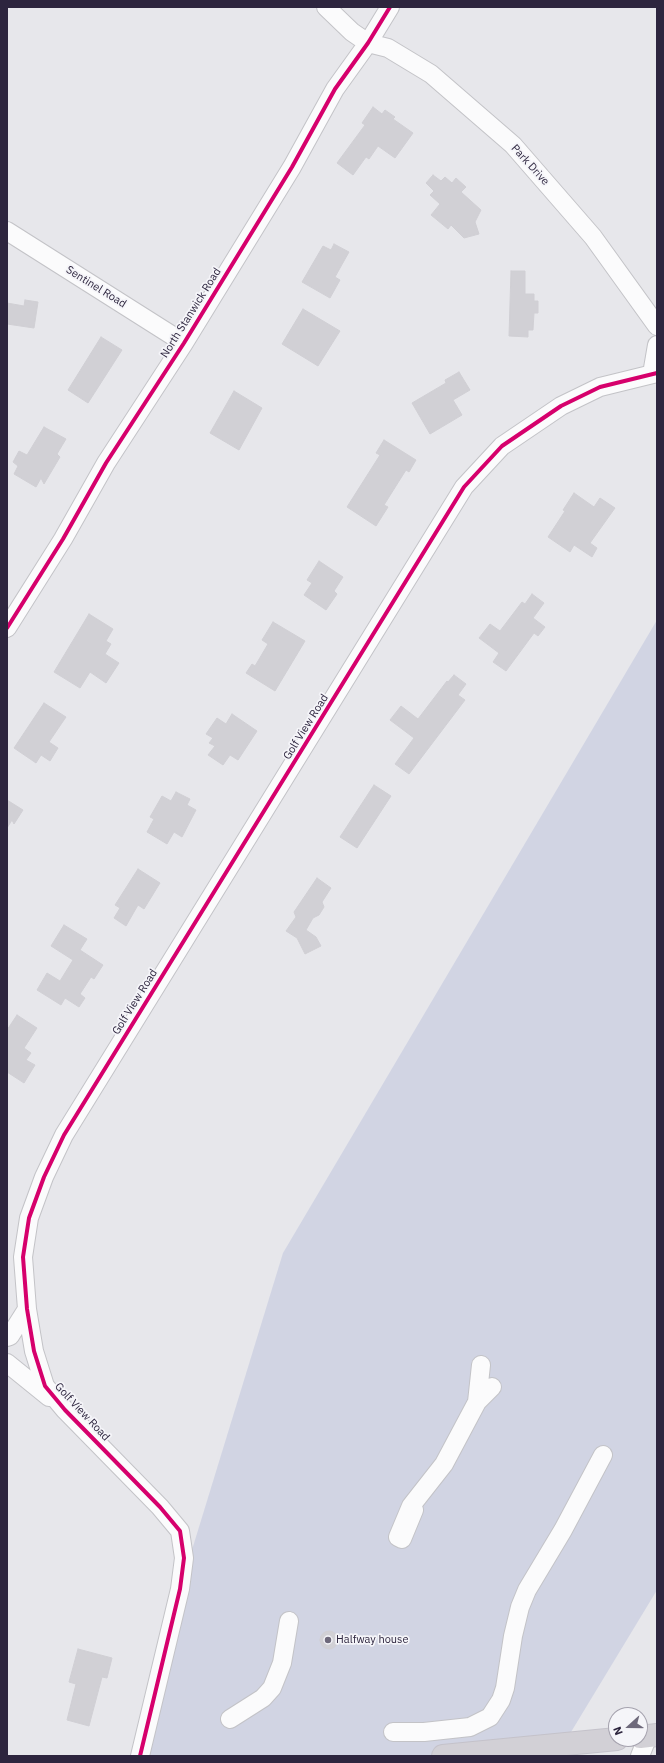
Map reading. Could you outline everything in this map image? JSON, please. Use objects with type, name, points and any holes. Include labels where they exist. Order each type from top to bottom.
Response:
[{"type":"main road","points":[[443,1756],[608,1740]]},
{"type":"street","points":[[326,7],[352,32],[368,44]]},
{"type":"street","name":"North Stanwick Road","points":[[7,628],[63,539],[106,463],[184,342],[300,152],[335,89],[368,44],[390,7]]},
{"type":"street","name":"Park Drive","points":[[368,44],[388,48],[431,74],[513,145],[593,237],[657,326]]},
{"type":"street","name":"Sentinel Road","points":[[7,231],[184,342]]},
{"type":"street","points":[[655,373],[657,345]]},
{"type":"street","name":"Golf View Road","points":[[140,1756],[180,1589],[184,1558],[180,1531],[160,1507],[65,1410],[45,1386],[34,1351],[26,1309],[23,1257],[29,1218],[44,1177],[64,1135],[464,487],[502,446],[561,406],[600,387],[655,373]]},
{"type":"street","points":[[7,1337],[10,1336],[26,1309]]},
{"type":"street","points":[[7,1363],[65,1410]]},
{"type":"street","points":[[477,1402],[481,1365]]},
{"type":"street","points":[[414,1510],[402,1540],[398,1537],[411,1506],[444,1464],[477,1402],[492,1387]]},
{"type":"street","points":[[394,1732],[424,1732],[470,1727],[481,1723],[493,1714],[501,1700],[505,1688],[516,1624],[527,1590],[563,1530],[602,1455]]},
{"type":"street","points":[[230,1719],[263,1698],[272,1688],[282,1663],[289,1621]]},
{"type":"shaded area","points":[[657,620],[657,1590],[568,1737],[440,1756],[134,1756],[180,1589],[283,1253]]},
{"type":"building","points":[[373,107],[382,114],[385,110],[395,117],[393,119],[413,133],[395,158],[378,146],[369,159],[366,157],[353,175],[337,163],[365,125],[362,123]]},
{"type":"building","points":[[433,175],[441,181],[445,177],[452,183],[456,178],[466,187],[461,192],[481,210],[475,222],[479,234],[464,238],[451,225],[448,229],[431,215],[440,204],[430,195],[434,191],[426,183]]},
{"type":"building","points":[[334,244],[349,252],[335,277],[340,280],[330,298],[302,282],[323,246],[331,250]]},
{"type":"building","points":[[511,271],[525,271],[525,294],[534,294],[534,301],[538,301],[538,313],[534,313],[533,330],[528,330],[528,337],[509,336]]},
{"type":"building","points":[[25,300],[38,302],[34,328],[7,324],[7,303],[24,306]]},
{"type":"building","points":[[303,309],[340,331],[318,366],[282,344]]},
{"type":"building","points":[[101,337],[122,350],[88,403],[68,390]]},
{"type":"building","points":[[459,372],[470,390],[453,400],[462,415],[430,434],[412,403],[446,383],[445,380]]},
{"type":"building","points":[[234,391],[262,408],[239,450],[210,433]]},
{"type":"building","points":[[44,427],[66,439],[57,454],[60,457],[44,484],[41,478],[36,487],[14,474],[18,466],[13,462],[19,451],[27,455]]},
{"type":"building","points":[[384,440],[416,460],[409,472],[406,470],[384,505],[388,507],[376,526],[347,507],[380,455],[376,453]]},
{"type":"building","points":[[574,493],[594,507],[600,498],[615,508],[590,543],[597,548],[592,557],[574,545],[570,552],[548,537],[565,511],[563,510]]},
{"type":"building","points":[[319,561],[343,577],[334,591],[337,594],[326,610],[304,595],[312,583],[307,580]]},
{"type":"building","points":[[532,594],[544,603],[533,618],[545,627],[538,636],[534,633],[506,671],[493,662],[499,653],[479,638],[490,624],[500,631],[522,602],[525,604]]},
{"type":"building","points":[[89,614],[113,629],[106,641],[111,644],[105,654],[119,663],[106,683],[90,672],[80,688],[54,672]]},
{"type":"building","points":[[273,622],[305,641],[275,691],[246,673],[252,664],[255,666],[268,644],[262,640]]},
{"type":"building","points":[[454,675],[466,684],[458,695],[465,700],[409,774],[395,764],[414,738],[390,720],[401,706],[418,719],[447,681],[448,682]]},
{"type":"building","points":[[44,703],[66,717],[49,742],[58,748],[50,761],[41,755],[36,763],[14,748]]},
{"type":"building","points":[[232,714],[257,731],[238,760],[230,755],[223,765],[208,755],[215,746],[209,743],[213,738],[206,734],[217,718],[226,724]]},
{"type":"building","points":[[374,785],[391,796],[357,848],[340,837]]},
{"type":"building","points":[[176,792],[190,799],[187,805],[196,810],[182,837],[174,832],[167,844],[147,832],[154,819],[150,817],[162,796],[171,801]]},
{"type":"building","points":[[7,800],[23,810],[14,824],[12,820],[7,828]]},
{"type":"building","points":[[138,869],[160,883],[144,909],[138,905],[126,926],[114,918],[120,908],[115,905]]},
{"type":"building","points":[[317,878],[331,888],[322,902],[324,907],[319,915],[313,918],[306,930],[316,937],[321,946],[305,954],[297,938],[286,931],[296,917],[294,912]]},
{"type":"building","points":[[64,925],[87,939],[80,950],[103,965],[94,979],[91,977],[80,994],[85,998],[79,1007],[65,998],[61,1005],[37,990],[47,973],[60,981],[73,960],[51,946]]},
{"type":"building","points":[[17,1015],[37,1028],[24,1048],[31,1053],[26,1060],[35,1065],[24,1083],[7,1072],[7,1030]]},
{"type":"building","name":"Halfway house","points":[[329,1631],[335,1634],[338,1640],[335,1646],[329,1649],[323,1646],[320,1640],[323,1634]]},
{"type":"building","points":[[78,1649],[112,1658],[107,1678],[102,1677],[89,1726],[67,1720],[76,1684],[69,1682]]},
{"type":"cycle path","points":[[7,628],[63,539],[106,463],[184,343],[292,167],[335,89],[368,43],[390,7]]},
{"type":"cycle path","points":[[140,1756],[180,1589],[184,1558],[180,1531],[160,1507],[65,1410],[45,1386],[34,1351],[27,1309],[23,1257],[29,1218],[44,1177],[64,1135],[464,487],[502,446],[561,406],[600,387],[657,373]]},
{"type":"place","name":"Halfway house","points":[[328,1640]]}]
